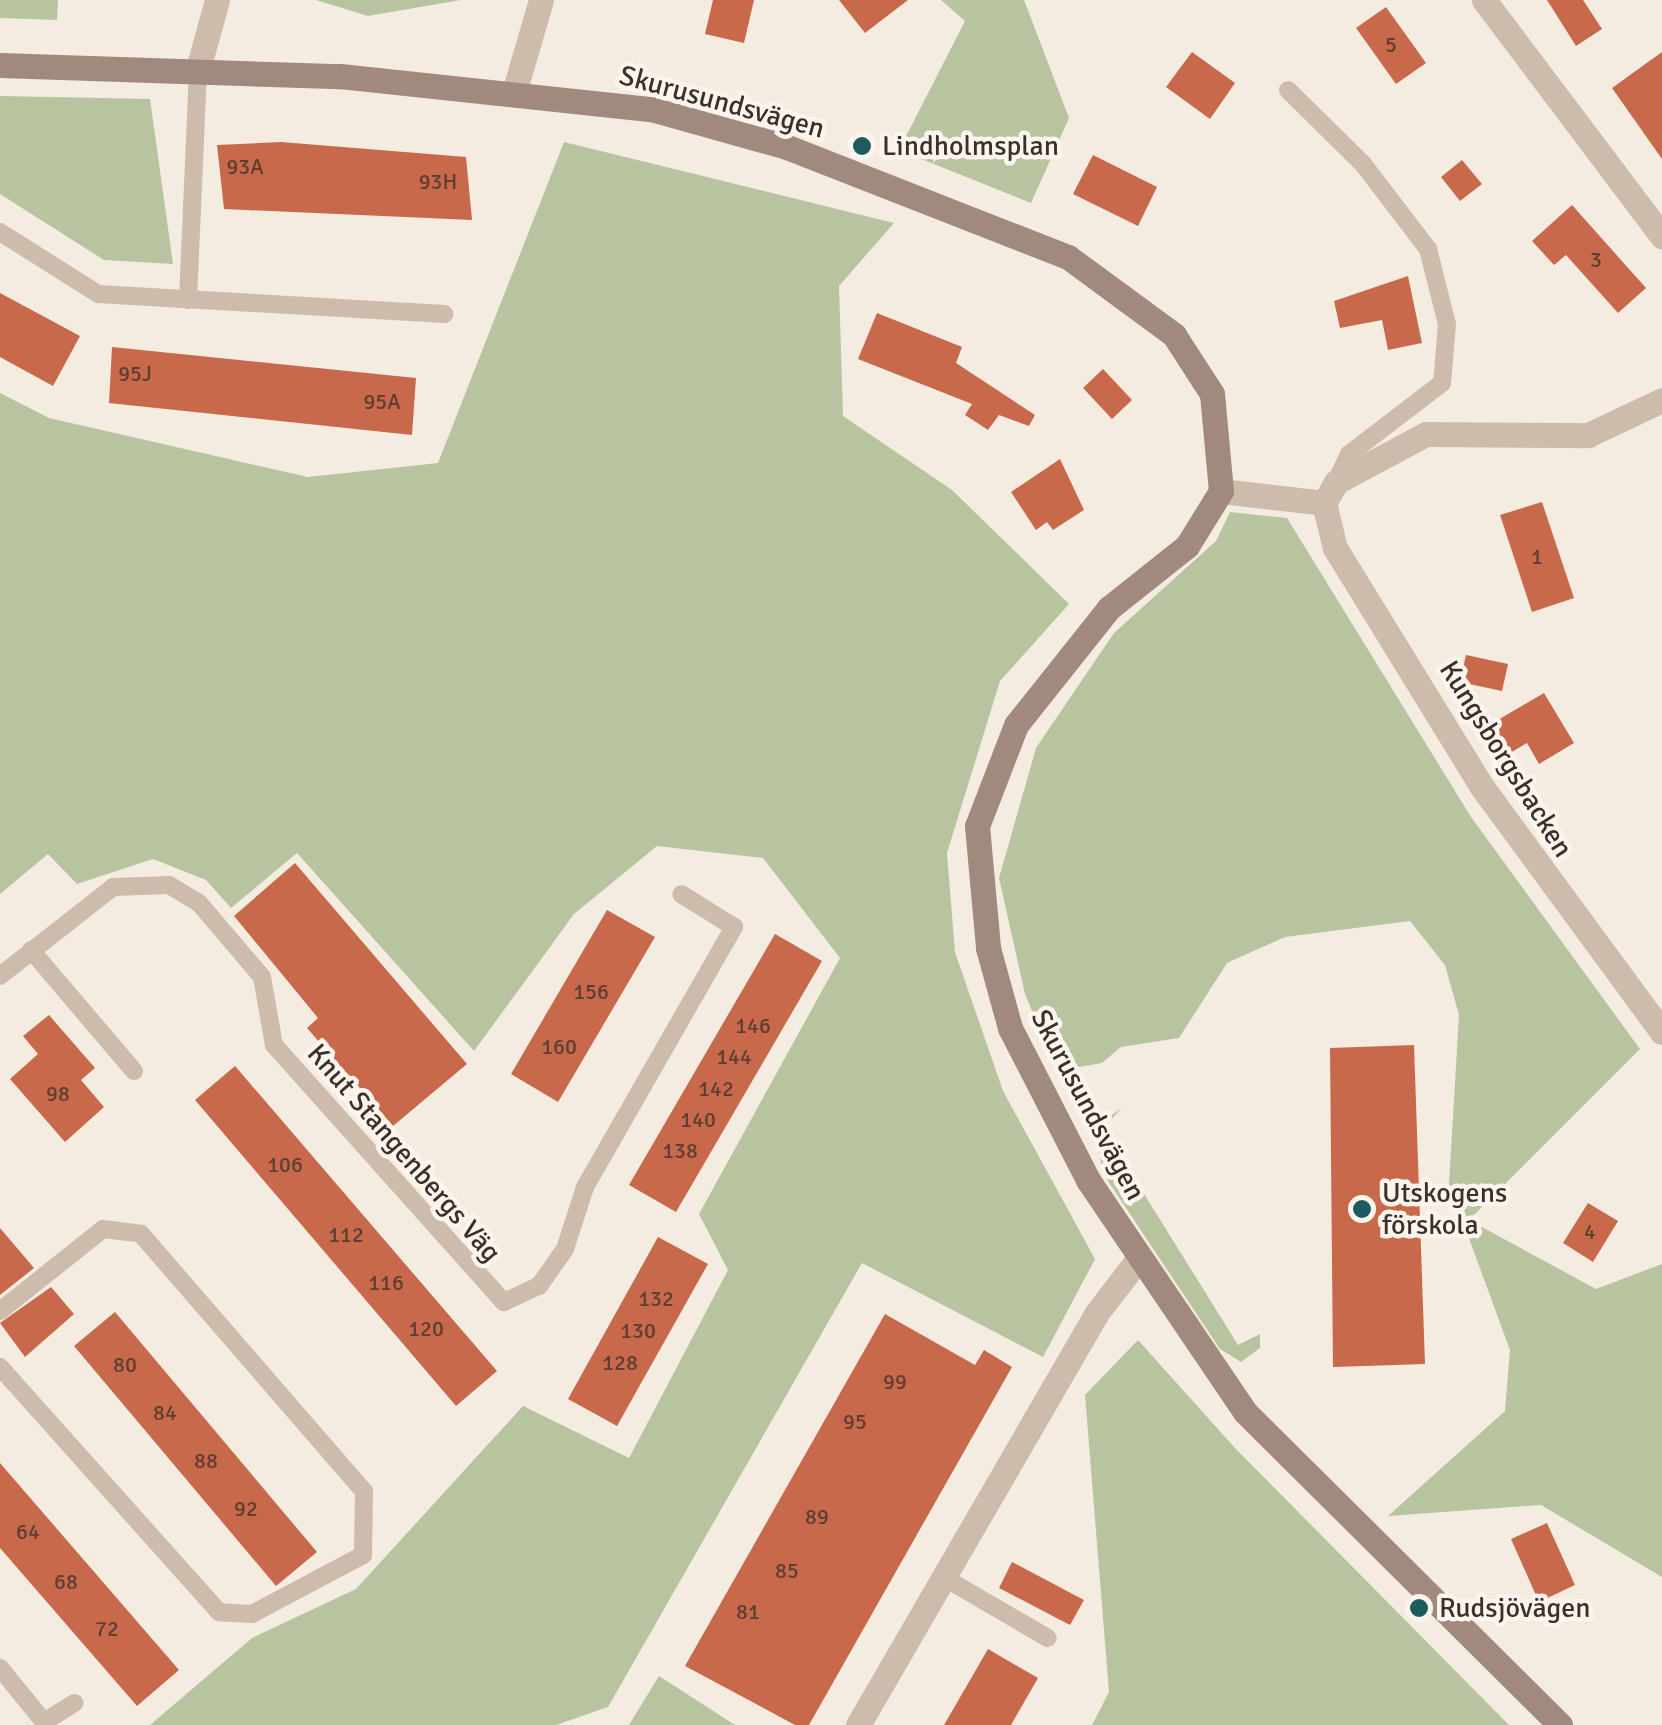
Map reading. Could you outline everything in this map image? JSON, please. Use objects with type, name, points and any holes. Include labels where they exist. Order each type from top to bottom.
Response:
[{"type":"street","points":[[198,68],[217,0]]},
{"type":"street","points":[[515,89],[541,0]]},
{"type":"street","points":[[1484,0],[1662,236]]},
{"type":"street","name":"Skurusundsvägen","points":[[0,65],[198,68],[515,89],[651,109],[787,147],[1068,257],[1174,335],[1196,364],[1220,425],[1221,491],[1188,546],[1109,608],[1036,693],[978,826],[988,948],[1010,1028],[1139,1258],[1245,1412],[1560,1725]]},
{"type":"street","points":[[1221,491],[1330,493],[1426,434],[1588,435],[1662,400]]},
{"type":"street","name":"Kungsborgsbacken","points":[[1330,493],[1335,548],[1482,787],[1662,1032]]},
{"type":"street","points":[[858,1725],[1096,1314],[1139,1258]]},
{"type":"lane","points":[[188,300],[198,68]]},
{"type":"lane","points":[[1288,90],[1363,164],[1428,249],[1447,324],[1442,384],[1349,454],[1330,493]]},
{"type":"lane","points":[[0,232],[98,294],[444,314]]},
{"type":"lane","name":"Knut Stangenbergs Väg","points":[[0,976],[113,886],[169,885],[199,902],[262,977],[274,1046],[504,1302],[538,1286],[565,1248],[585,1187],[734,927],[681,894]]},
{"type":"lane","points":[[31,950],[134,1071]]},
{"type":"lane","points":[[0,1312],[103,1228],[141,1234],[364,1491],[363,1555],[252,1614],[219,1612],[0,1367]]},
{"type":"lane","points":[[943,1577],[1048,1638]]},
{"type":"lane","points":[[0,1668],[44,1722],[75,1704]]},
{"type":"green space","points":[[0,0],[58,0],[57,20],[0,18]]},
{"type":"green space","points":[[316,0],[461,0],[368,16]]},
{"type":"green space","points":[[941,0],[1024,0],[1069,118],[1031,203],[899,150],[965,21]]},
{"type":"green space","points":[[0,96],[150,99],[173,264],[104,260],[0,194]]},
{"type":"green space","points":[[564,142],[894,223],[839,286],[843,416],[952,490],[1069,604],[1000,681],[947,853],[955,952],[1003,1091],[1095,1259],[1043,1357],[862,1263],[608,1707],[556,1725],[150,1725],[252,1638],[356,1589],[523,1406],[629,1458],[728,1270],[699,1214],[840,958],[763,858],[657,846],[574,914],[474,1051],[297,853],[231,908],[206,880],[153,859],[77,884],[48,854],[0,894],[0,393],[49,418],[308,477],[438,463]]},
{"type":"green space","points":[[1230,512],[1287,518],[1471,817],[1640,1049],[1469,1220],[1596,1289],[1662,1264],[1662,1577],[1541,1505],[1388,1516],[1505,1411],[1510,1350],[1449,1184],[1459,1015],[1445,965],[1410,921],[1285,937],[1227,963],[1179,1038],[1121,1047],[1102,1063],[1079,1067],[1049,1052],[1025,994],[999,878],[1036,748],[1114,633],[1216,541]]},
{"type":"green space","points":[[1122,1108],[1103,1128],[1238,1345],[1260,1334],[1260,1348],[1241,1362],[1220,1349],[1104,1175],[1093,1128]]},
{"type":"green space","points":[[1138,1340],[1235,1448],[1509,1725],[1092,1725],[1109,1692],[1085,1395]]},
{"type":"green space","points":[[659,1676],[735,1725],[629,1725]]},
{"type":"building","points":[[713,0],[754,0],[744,43],[705,34]]},
{"type":"building","points":[[839,0],[908,0],[865,33]]},
{"type":"building","points":[[1547,0],[1583,0],[1602,29],[1576,46]]},
{"type":"building","points":[[1386,7],[1426,63],[1396,84],[1356,28]]},
{"type":"building","points":[[1192,52],[1235,83],[1210,119],[1166,87]]},
{"type":"building","points":[[1662,52],[1662,159],[1612,88]]},
{"type":"building","points":[[281,142],[466,157],[472,220],[224,209],[217,145]]},
{"type":"building","points":[[1093,155],[1157,187],[1138,226],[1073,194]]},
{"type":"building","points":[[1462,160],[1482,184],[1460,201],[1441,177]]},
{"type":"building","points":[[1572,205],[1646,288],[1618,313],[1566,255],[1554,265],[1532,241]]},
{"type":"building","points":[[1408,276],[1422,343],[1388,350],[1382,320],[1340,328],[1334,301]]},
{"type":"building","points":[[0,293],[80,336],[53,386],[0,357]]},
{"type":"building","points":[[877,313],[962,347],[956,363],[1035,415],[1029,426],[999,415],[988,430],[965,415],[972,404],[858,359]]},
{"type":"building","points":[[112,347],[416,378],[412,435],[109,403]]},
{"type":"building","points":[[1103,369],[1132,400],[1112,419],[1083,388]]},
{"type":"building","points":[[1060,459],[1084,510],[1053,530],[1047,522],[1036,530],[1011,492]]},
{"type":"building","points":[[1542,502],[1574,598],[1532,612],[1500,515]]},
{"type":"building","points":[[1466,655],[1508,664],[1502,691],[1460,682]]},
{"type":"building","points":[[1544,693],[1574,743],[1539,764],[1527,743],[1502,758],[1484,728]]},
{"type":"building","points":[[295,863],[467,1064],[393,1126],[307,1028],[318,1018],[234,916]]},
{"type":"building","points":[[607,910],[655,937],[558,1102],[511,1074]]},
{"type":"building","points":[[775,934],[822,961],[676,1212],[629,1185]]},
{"type":"building","points":[[49,1015],[95,1068],[81,1080],[104,1107],[65,1142],[10,1079],[38,1054],[23,1036]]},
{"type":"building","points":[[1414,1045],[1425,1364],[1333,1367],[1330,1048]]},
{"type":"building","points":[[235,1066],[497,1371],[456,1406],[195,1100]]},
{"type":"building","points":[[1588,1203],[1618,1221],[1593,1262],[1563,1243]]},
{"type":"building","points":[[0,1228],[34,1268],[0,1295]]},
{"type":"building","points":[[658,1237],[708,1264],[617,1426],[568,1399]]},
{"type":"building","points":[[51,1287],[74,1314],[25,1357],[0,1323]]},
{"type":"building","points":[[115,1312],[317,1552],[276,1586],[74,1346]]},
{"type":"building","points":[[885,1314],[975,1365],[984,1350],[1012,1367],[809,1725],[795,1725],[685,1666]]},
{"type":"building","points":[[0,1463],[179,1670],[137,1706],[0,1548]]},
{"type":"building","points":[[1547,1523],[1575,1585],[1539,1602],[1511,1539]]},
{"type":"building","points":[[1012,1562],[1084,1600],[1070,1625],[999,1588]]},
{"type":"building","points":[[988,1649],[1038,1678],[1011,1725],[944,1725]]},
{"type":"place","name":"Lindholmsplan","points":[[862,146]]},
{"type":"place","name":"Utskogens förskola","points":[[1362,1209]]},
{"type":"place","name":"Rudsjövägen","points":[[1419,1608]]}]
